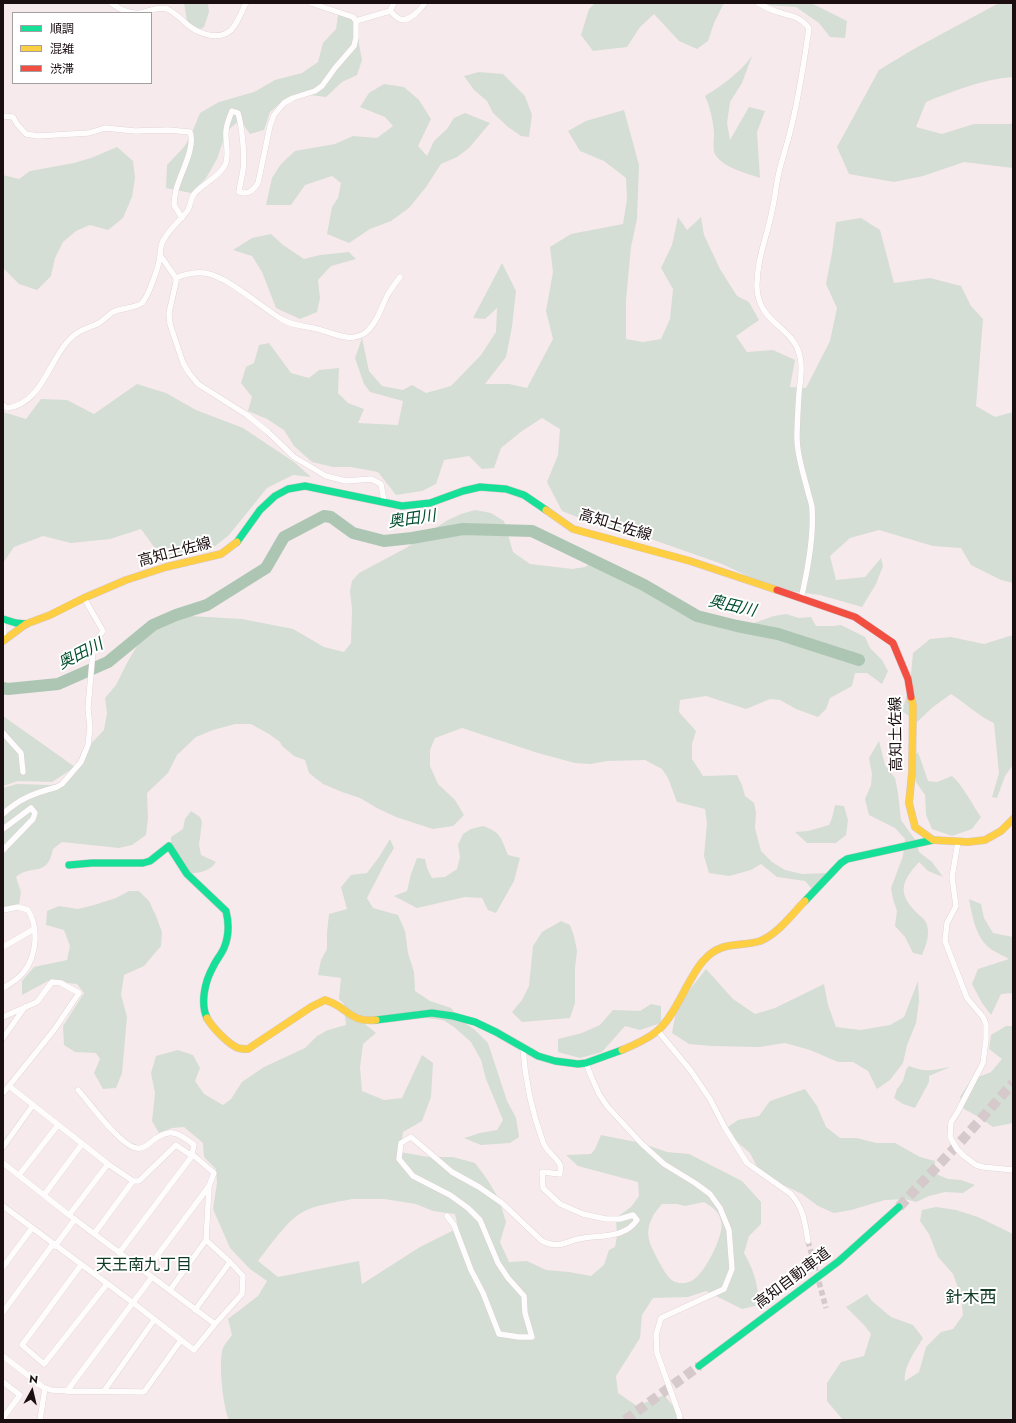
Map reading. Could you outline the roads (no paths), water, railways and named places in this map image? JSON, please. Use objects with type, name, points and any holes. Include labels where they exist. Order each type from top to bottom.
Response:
[{"type":"main road","name":"高知土佐線","points":[[3,641],[26,624],[50,615],[84,598],[126,580],[166,567],[221,554],[236,544],[260,510],[275,496],[288,489],[305,486],[384,501],[402,506],[430,503],[463,491],[480,487],[506,489],[524,495],[573,529],[690,561],[855,617],[893,643],[908,679],[913,705],[912,773],[909,803],[915,827],[933,840]]},
{"type":"main road","points":[[3,619],[26,624]]},
{"type":"main road","points":[[69,865],[92,863],[143,863],[150,861],[169,846],[185,872],[226,911],[228,919],[228,933],[224,948],[212,968],[206,983],[204,999],[206,1016],[211,1025],[232,1044],[239,1048],[248,1049],[311,1007],[325,1000],[332,1002],[354,1018],[368,1021],[432,1013],[453,1016],[475,1022],[538,1056],[555,1061],[578,1064],[586,1063],[629,1047],[658,1031],[672,1013],[698,967],[706,957],[716,950],[729,945],[759,941],[769,936],[780,927],[841,863],[847,859],[933,840],[958,842],[986,840],[1000,831],[1013,819]]},
{"type":"main road","name":"高知自動車道","points":[[699,1366],[839,1261],[899,1206]]},
{"type":"street","points":[[111,3],[125,11],[132,12]]},
{"type":"street","points":[[143,12],[158,8],[167,9],[190,27],[212,36],[221,35],[231,31],[246,3]]},
{"type":"street","points":[[3,405],[7,408],[14,407],[28,399],[38,388],[64,345],[72,336],[81,330],[100,323],[113,312],[141,303],[148,293],[160,255],[162,241],[189,208],[193,195],[202,186],[221,172],[226,164],[228,149],[226,133],[232,111],[238,113],[240,119],[243,169],[239,192],[244,194],[251,192],[258,183],[270,126],[274,115],[284,103],[293,98],[315,91],[322,86],[354,46],[356,38],[356,21],[353,17],[319,7],[311,3]]},
{"type":"street","points":[[356,21],[390,11],[394,3]]},
{"type":"street","points":[[390,11],[400,19],[406,20],[426,3]]},
{"type":"street","points":[[758,3],[780,13],[795,16],[803,21],[809,28],[795,111],[779,171],[772,213],[762,248],[757,289],[760,304],[764,312],[774,323],[788,333],[795,344],[800,357],[802,371],[798,409],[797,440],[802,470],[812,508],[812,525],[806,575],[801,599]]},
{"type":"street","points":[[3,116],[13,117],[26,134],[38,136],[89,133],[105,128],[190,132],[192,137],[191,149],[176,190],[174,205],[182,218]]},
{"type":"street","points":[[160,255],[176,278],[169,313],[170,324],[183,363],[193,379],[198,384],[258,424],[294,457],[326,476],[346,481],[371,479],[381,484],[384,501]]},
{"type":"street","points":[[176,278],[195,272],[207,273],[227,282],[284,321],[319,329],[344,337],[354,338],[365,332],[373,324],[388,294],[400,276]]},
{"type":"street","points":[[3,814],[13,804],[25,797],[62,784],[81,762],[88,745],[90,728],[88,708],[94,644],[103,631],[84,598]]},
{"type":"street","points":[[3,625],[3,641]]},
{"type":"street","points":[[3,733],[21,754],[23,772]]},
{"type":"street","points":[[3,829],[31,808],[35,813],[33,819],[3,850]]},
{"type":"street","points":[[958,842],[952,876],[956,906],[947,923],[945,941],[967,998],[983,1017],[986,1024],[986,1039],[983,1063],[951,1122],[950,1137],[957,1149],[976,1165],[1013,1170]]},
{"type":"street","points":[[3,910],[18,907],[28,910],[31,915],[35,937],[34,953],[31,961],[23,973],[14,982],[3,988]]},
{"type":"street","points":[[3,947],[34,929]]},
{"type":"street","points":[[3,1017],[37,1002],[52,982],[61,984],[78,993],[54,1030],[3,1093]]},
{"type":"street","points":[[3,1038],[25,1007]]},
{"type":"street","points":[[658,1031],[695,1076],[747,1163],[795,1198],[804,1214],[808,1241]]},
{"type":"street","points":[[447,1216],[454,1225],[471,1270],[483,1293],[499,1334],[519,1337],[532,1337],[525,1313],[524,1296],[508,1278],[498,1263],[480,1220],[468,1208],[450,1195],[413,1176],[399,1160],[401,1143],[411,1137],[452,1172],[479,1187],[502,1203],[542,1241],[550,1245],[560,1245],[583,1238],[612,1236],[634,1224],[637,1220],[633,1215],[606,1219],[583,1214],[560,1204],[543,1188],[542,1172],[560,1174],[560,1164],[547,1151],[543,1144],[525,1072],[523,1048]]},
{"type":"street","points":[[586,1063],[596,1088],[607,1106],[641,1143],[664,1164],[710,1194],[720,1208],[729,1230],[732,1269],[724,1289],[662,1318],[656,1335],[657,1353],[680,1420]]},
{"type":"street","points":[[9,1086],[133,1182]]},
{"type":"street","points":[[78,1090],[112,1130],[127,1145],[137,1148],[145,1147],[159,1135],[175,1132],[194,1145],[192,1155],[119,1253]]},
{"type":"street","points":[[3,1147],[33,1105]]},
{"type":"street","points":[[19,1175],[58,1125]]},
{"type":"street","points":[[44,1195],[82,1144]]},
{"type":"street","points":[[94,1234],[133,1182],[139,1181],[176,1145],[192,1155],[214,1173],[209,1186],[145,1272]]},
{"type":"street","points":[[3,1162],[69,1215],[215,1324]]},
{"type":"street","points":[[69,1215],[108,1164]]},
{"type":"street","points":[[170,1290],[206,1240],[209,1186]]},
{"type":"street","points":[[4,1208],[132,1302],[194,1350],[242,1294],[243,1276],[206,1240]]},
{"type":"street","points":[[3,1312],[75,1219]]},
{"type":"street","points":[[3,1267],[32,1228]]},
{"type":"street","points":[[195,1310],[230,1262]]},
{"type":"street","points":[[81,1265],[22,1345],[44,1364],[107,1284]]},
{"type":"street","points":[[67,1391],[132,1302],[152,1278]]},
{"type":"street","points":[[104,1391],[154,1320]]},
{"type":"street","points":[[3,1356],[45,1388],[51,1390],[144,1392],[181,1340]]},
{"type":"street","points":[[3,1382],[20,1395],[3,1418]]},
{"type":"street","points":[[40,1420],[45,1388]]},
{"type":"waterway","name":"奥田川","points":[[3,688],[8,689],[58,684],[108,662],[153,625],[176,615],[207,605],[266,568],[284,537],[324,516],[331,517],[353,533],[384,541],[412,538],[463,529],[532,531],[644,585],[697,616],[778,634],[859,660]]},
{"type":"tunnel","points":[[899,1207],[1013,1083]]},
{"type":"tunnel","points":[[808,1241],[826,1308]]},
{"type":"tunnel","points":[[625,1420],[699,1366]]},
{"type":"district","name":"天王南九丁目","points":[[144,1266]]},
{"type":"district","name":"針木西","points":[[971,1299]]}]
